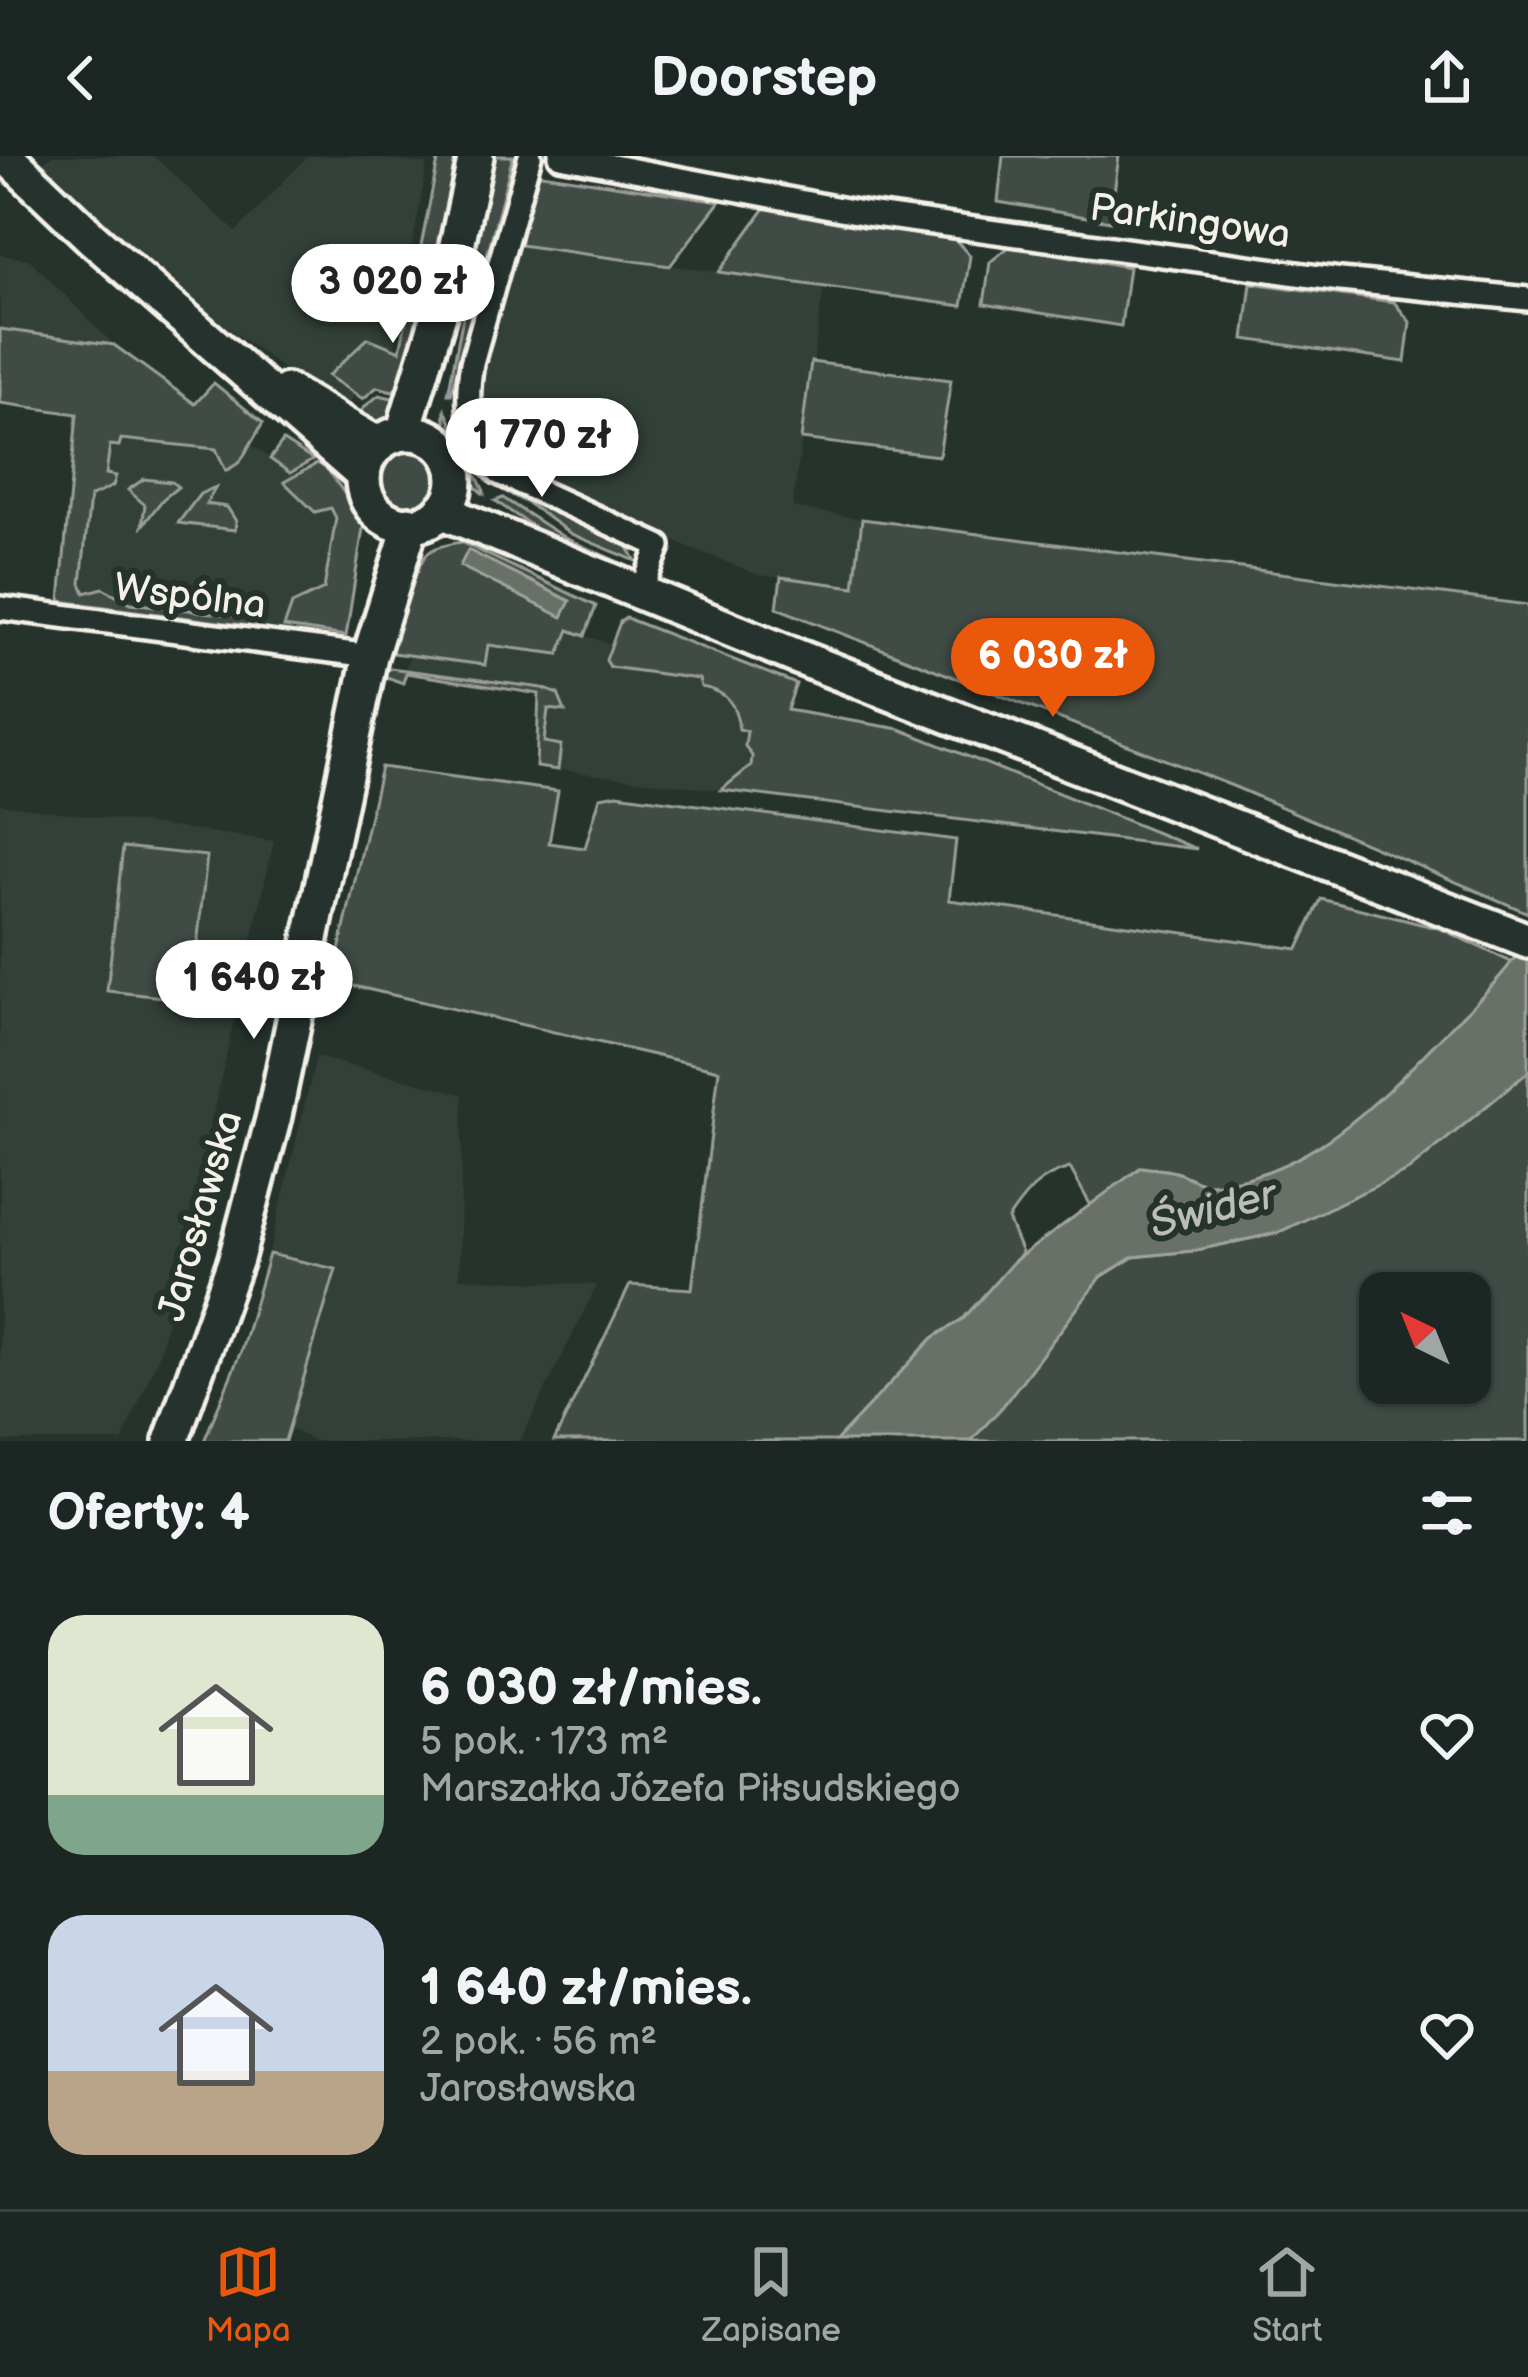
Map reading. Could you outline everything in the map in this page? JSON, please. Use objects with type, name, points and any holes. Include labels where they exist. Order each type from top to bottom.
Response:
[{"type":"main road","points":[[6,156],[205,337],[395,448],[447,452],[423,509]]},
{"type":"main road","points":[[476,156],[450,278],[434,417],[395,448],[369,500],[423,509],[553,554],[640,594],[1528,941]]},
{"type":"main road","name":"Jarosławska","points":[[171,1441],[229,1280],[274,1115],[370,656],[423,509]]},
{"type":"street","points":[[530,156],[472,363],[466,399],[469,419],[488,463],[499,473],[659,546],[640,594]]},
{"type":"street","name":"Parkingowa","points":[[560,156],[867,214],[1341,280],[1528,299]]},
{"type":"street","name":"Wspólna","points":[[0,608],[370,656]]},
{"type":"shaded area","points":[[52,156],[153,156],[236,232],[308,156],[427,164],[389,379],[366,381],[346,406],[282,368],[220,322],[38,165]]},
{"type":"shaded area","points":[[439,156],[459,156],[408,387],[400,385],[393,391],[377,387],[363,399],[328,376],[368,338],[400,351]]},
{"type":"shaded area","points":[[494,156],[513,156],[448,394]]},
{"type":"shaded area","points":[[1003,156],[1119,156],[1110,221],[998,202]]},
{"type":"shaded area","points":[[535,173],[720,201],[670,266],[520,245]]},
{"type":"shaded area","points":[[765,208],[954,238],[970,256],[962,306],[719,272]]},
{"type":"shaded area","points":[[520,245],[824,286],[792,507],[862,519],[854,587],[759,575],[621,520],[506,466],[475,405]]},
{"type":"shaded area","points":[[1010,246],[1129,267],[1121,326],[984,304],[990,262]]},
{"type":"shaded area","points":[[0,255],[29,259],[114,345],[0,329]]},
{"type":"shaded area","points":[[1251,283],[1394,302],[1410,322],[1405,362],[1244,339]]},
{"type":"shaded area","points":[[0,329],[114,345],[195,404],[214,383],[263,423],[240,462],[226,471],[216,449],[121,439],[119,446],[110,445],[106,474],[116,476],[113,486],[90,497],[81,583],[85,593],[103,588],[131,603],[246,617],[255,620],[256,627],[60,601],[77,414],[0,403]]},
{"type":"shaded area","points":[[811,362],[951,380],[939,456],[801,439]]},
{"type":"shaded area","points":[[379,395],[405,401],[392,423],[372,428],[354,424],[364,407]]},
{"type":"shaded area","points":[[445,410],[484,491],[484,494],[457,456]]},
{"type":"shaded area","points":[[77,413],[234,433],[296,476],[336,518],[316,633],[60,601]]},
{"type":"shaded area","points":[[283,441],[313,460],[290,473],[270,459]]},
{"type":"shaded area","points":[[408,447],[429,455],[437,476],[429,497],[408,505],[387,497],[379,476],[387,455]]},
{"type":"shaded area","points":[[318,463],[364,522],[346,636],[284,627],[292,604],[324,589],[336,518],[331,508],[315,512],[284,482]]},
{"type":"shaded area","points":[[485,476],[626,544],[636,561],[571,534],[487,482]]},
{"type":"shaded area","points":[[144,479],[178,487],[142,526],[145,505],[128,490]]},
{"type":"shaded area","points":[[216,487],[206,504],[227,507],[236,521],[235,530],[178,523],[200,494]]},
{"type":"shaded area","points":[[503,498],[565,538],[630,567],[621,570],[551,539],[495,501]]},
{"type":"shaded area","points":[[862,519],[1528,605],[1528,913],[1235,787],[777,608],[781,577],[854,587]]},
{"type":"shaded area","points":[[461,542],[596,606],[585,636],[569,630],[559,654],[488,645],[485,665],[393,653],[388,648],[407,569],[418,571],[429,552]]},
{"type":"shaded area","points":[[426,584],[487,645],[559,654],[569,630],[612,645],[606,660],[610,667],[700,680],[701,687],[751,702],[754,778],[736,792],[536,767],[539,695],[405,673]]},
{"type":"shaded area","points":[[626,618],[796,684],[787,710],[900,729],[1197,849],[721,790],[751,766],[752,756],[745,746],[747,731],[739,729],[729,700],[701,687],[699,679],[610,667],[606,660],[620,622]]},
{"type":"shaded area","points":[[390,668],[558,694],[565,711],[548,709],[544,742],[561,745],[558,770],[536,767],[539,694],[406,673],[403,683],[381,675]]},
{"type":"shaded area","points":[[381,767],[558,791],[549,843],[585,848],[600,797],[617,794],[956,840],[949,900],[1298,949],[1321,899],[1441,929],[1513,963],[1379,1101],[1299,1157],[1257,1175],[1212,1184],[1141,1167],[1091,1206],[1070,1168],[1042,1181],[1008,1219],[1022,1253],[964,1318],[933,1338],[836,1441],[554,1441],[630,1285],[692,1289],[719,1070],[332,981]]},
{"type":"shaded area","points":[[0,804],[274,841],[159,1355],[122,1441],[0,1441]]},
{"type":"shaded area","points":[[123,847],[207,856],[191,1000],[107,991]]},
{"type":"shaded area","points":[[316,1057],[463,1094],[459,1278],[597,1285],[520,1441],[313,1441],[289,1428],[336,1270],[269,1254]]},
{"type":"shaded area","points":[[1528,1072],[1528,1441],[971,1441],[1101,1277],[1133,1257],[1192,1251],[1277,1233],[1409,1169]]},
{"type":"shaded area","points":[[269,1254],[336,1269],[285,1441],[204,1441],[241,1351]]},
{"type":"water","points":[[468,550],[570,601],[562,617],[460,566]]},
{"type":"water","name":"Świder","points":[[1528,937],[1528,1072],[1409,1170],[1277,1233],[1192,1251],[1133,1257],[1101,1277],[971,1441],[836,1441],[933,1338],[964,1318],[1013,1262],[1141,1167],[1208,1184],[1249,1178],[1282,1166],[1343,1129],[1481,997]]}]
